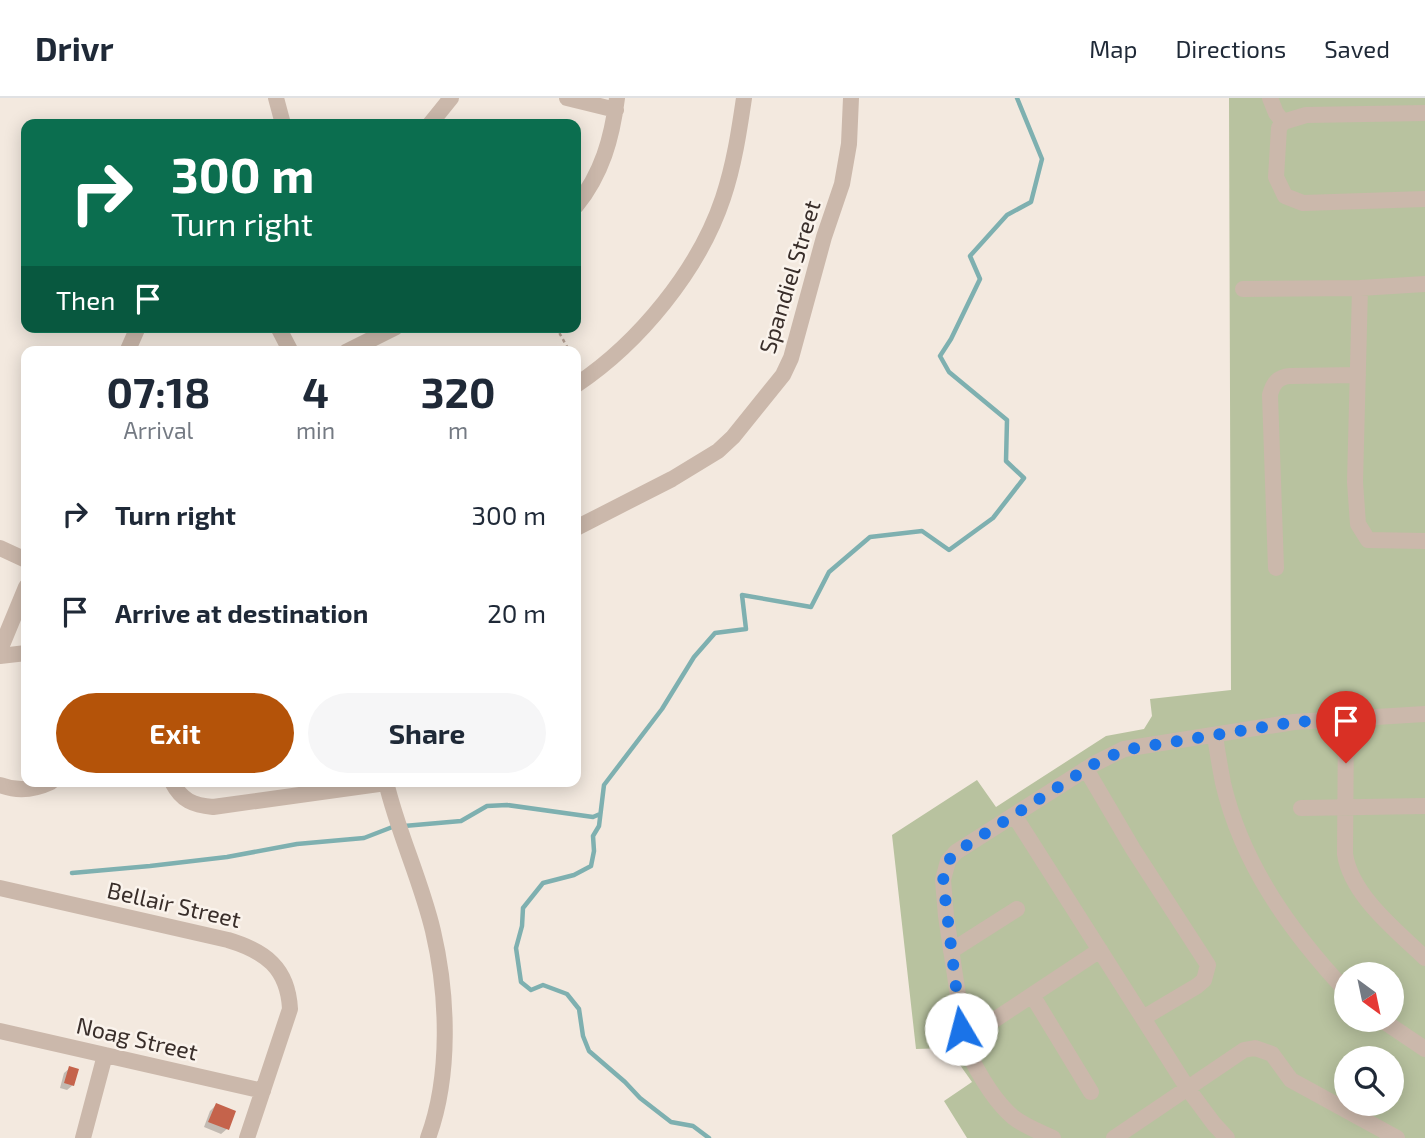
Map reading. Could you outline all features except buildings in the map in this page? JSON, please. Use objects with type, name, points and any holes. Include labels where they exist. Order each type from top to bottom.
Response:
[{"type":"street","points":[[276,98],[282,119]]},
{"type":"street","points":[[434,119],[451,98]]},
{"type":"street","points":[[567,98],[616,104],[604,159],[581,198]]},
{"type":"street","points":[[581,381],[629,342],[678,283],[705,238],[722,200],[735,154],[744,98]]},
{"type":"street","name":"Spandiel Street","points":[[581,525],[681,474],[718,451],[733,437],[783,375],[791,358],[824,237],[842,184],[849,145],[851,98]]},
{"type":"street","points":[[1270,98],[1283,122]]},
{"type":"street","points":[[1425,113],[1306,115],[1283,122],[1279,128],[1276,177],[1285,196],[1303,202],[1425,199]]},
{"type":"street","points":[[1243,289],[1360,288],[1425,284]]},
{"type":"street","points":[[1360,288],[1355,482],[1358,524],[1368,540],[1425,541]]},
{"type":"street","points":[[358,346],[384,333]]},
{"type":"street","points":[[1276,568],[1270,395],[1273,386],[1283,377],[1290,376],[1358,375]]},
{"type":"street","points":[[0,548],[21,558]]},
{"type":"street","points":[[0,650],[21,599]]},
{"type":"street","points":[[0,656],[21,654]]},
{"type":"street","points":[[1053,1138],[1014,1118],[1000,1104],[974,1065],[964,1040],[950,951],[943,880],[948,861],[956,852],[1086,769],[1124,750],[1294,722],[1425,714]]},
{"type":"street","points":[[1346,719],[1345,854],[1349,873],[1359,890],[1425,958]]},
{"type":"street","points":[[1215,735],[1223,783],[1253,864],[1278,908],[1309,951],[1334,977]]},
{"type":"street","points":[[1086,769],[1133,849],[1208,965],[1205,980],[1143,1018]]},
{"type":"street","points":[[0,785],[10,789],[29,790],[37,787]]},
{"type":"street","points":[[174,787],[186,802],[196,806],[214,807],[357,787]]},
{"type":"street","points":[[387,787],[433,930],[438,956],[444,1059],[438,1107],[428,1138]]},
{"type":"street","points":[[1301,808],[1425,806]]},
{"type":"street","points":[[1014,815],[1188,1088],[1227,1138]]},
{"type":"street","name":"Bellair Street","points":[[0,888],[228,940],[262,953],[275,965],[289,992],[290,1009],[247,1138]]},
{"type":"street","points":[[950,951],[1017,909]]},
{"type":"street","points":[[964,1040],[1100,950]]},
{"type":"street","points":[[1032,995],[1091,1092]]},
{"type":"street","name":"Noag Street","points":[[0,1031],[263,1091]]},
{"type":"street","points":[[1400,1032],[1425,1049]]},
{"type":"street","points":[[1120,1136],[1244,1050],[1255,1048],[1272,1054],[1291,1080],[1397,1138]]},
{"type":"street","points":[[83,1138],[105,1055]]},
{"type":"green space","points":[[1229,98],[1425,98],[1425,1138],[967,1138],[944,1101],[972,1082],[948,1048],[916,1049],[892,835],[977,780],[996,807],[1106,736],[1144,729],[1152,716],[1150,699],[1231,690]]},
{"type":"waterway","points":[[709,1138],[693,1126],[671,1122],[640,1098],[589,1051],[583,1036],[579,1009],[567,994],[543,985],[531,990],[521,982],[516,948],[522,926],[523,908],[543,883],[574,875],[591,866],[593,836],[599,826],[604,785],[662,709],[694,657],[715,633],[746,629],[742,595],[811,607],[829,572],[870,537],[922,531],[949,550],[993,518],[1024,478],[1006,461],[1007,420],[949,372],[940,356],[980,279],[970,256],[1007,215],[1031,202],[1042,159],[1017,98]]},
{"type":"waterway","points":[[404,826],[461,821],[487,806],[507,805],[593,817],[600,814]]},
{"type":"waterway","points":[[72,873],[227,857],[297,844],[364,838],[395,826]]},
{"type":"route","points":[[961,1029],[943,880],[948,861],[956,852],[1094,764],[1124,750],[1294,722],[1346,719],[1346,763]]}]
